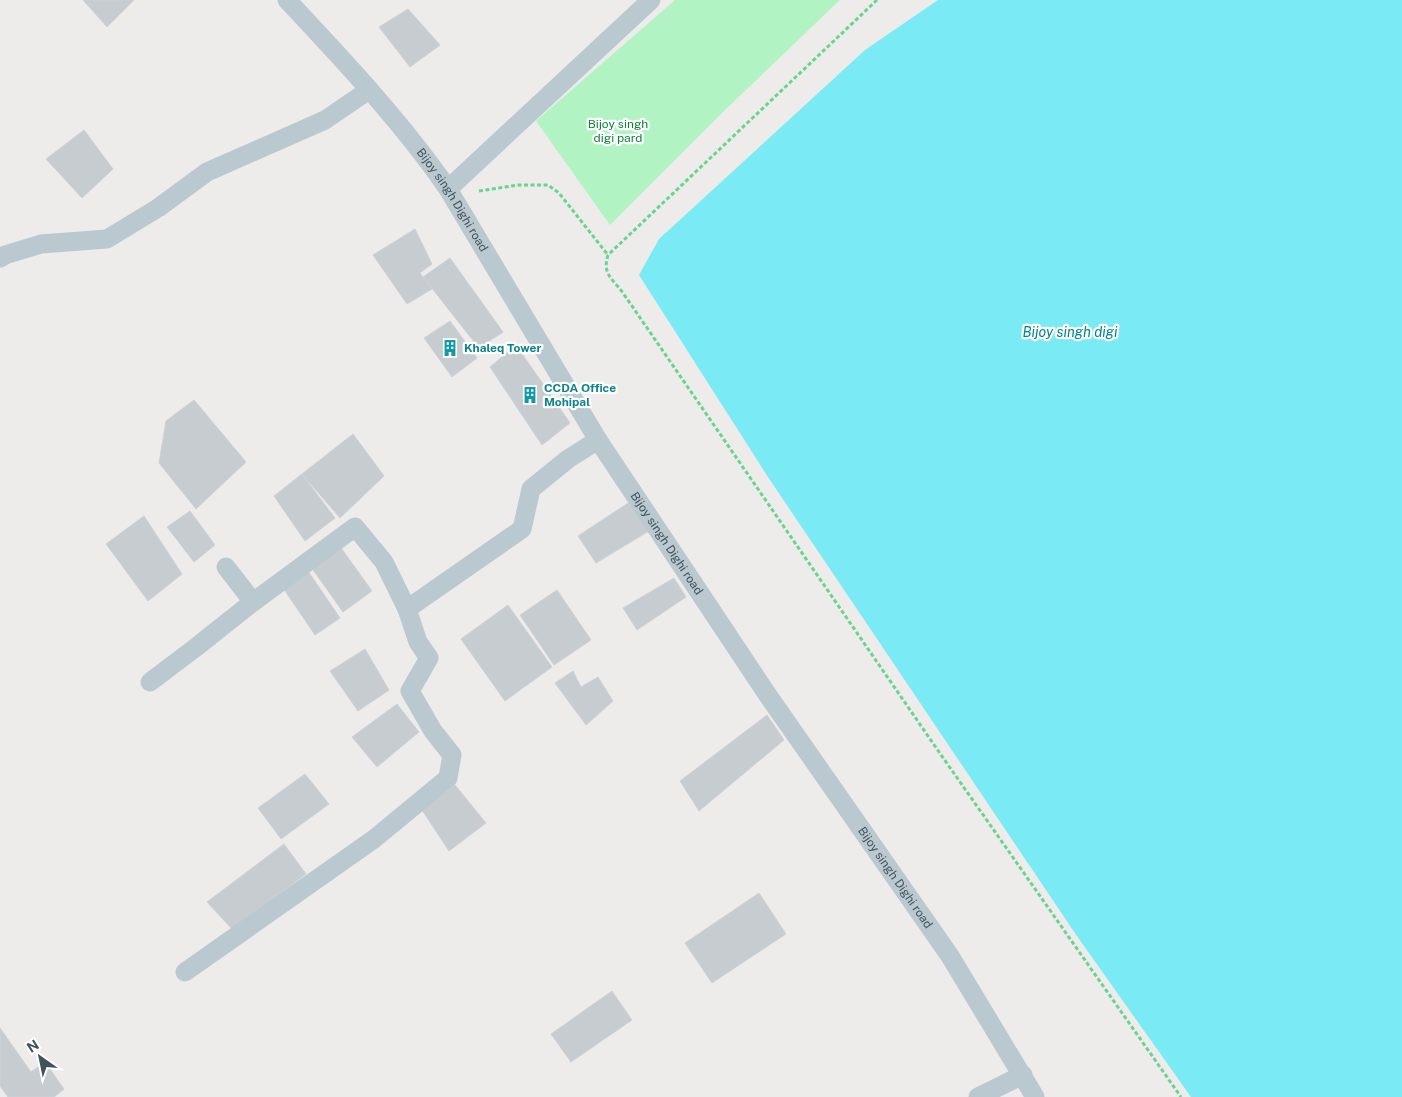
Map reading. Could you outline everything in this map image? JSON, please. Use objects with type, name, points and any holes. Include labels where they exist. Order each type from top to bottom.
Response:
[{"type":"street","name":"Bijoy singh Dighi road","points":[[287,0],[333,49],[425,155],[450,193],[598,440],[767,694],[950,956],[1035,1097]]},
{"type":"street","points":[[450,193],[651,0]]},
{"type":"street","points":[[0,258],[41,244],[106,239],[158,208],[207,172],[326,120],[369,90]]},
{"type":"street","points":[[406,610],[522,528],[530,489],[568,459],[598,440]]},
{"type":"street","points":[[150,682],[253,602],[355,527],[384,562],[418,642],[429,658],[410,691],[433,731],[452,755],[448,778],[374,839],[185,972]]},
{"type":"street","points":[[226,567],[253,602]]},
{"type":"street","points":[[978,1097],[1023,1075]]},
{"type":"path","points":[[877,0],[608,255],[605,265],[606,270],[939,752],[1181,1097]]},
{"type":"path","points":[[450,193],[518,185],[548,186],[558,193],[608,255]]},
{"type":"green space","name":"Bijoy singh digi pard","points":[[675,0],[840,0],[725,110],[610,225],[536,121]]},
{"type":"water","name":"Bijoy singh digi","points":[[938,0],[1402,0],[1402,1097],[1191,1097],[1079,939],[768,477],[639,275],[659,239],[865,50]]},
{"type":"building","points":[[83,0],[134,0],[107,27]]},
{"type":"building","points":[[408,9],[440,45],[410,67],[379,27]]},
{"type":"building","points":[[84,130],[113,169],[82,198],[46,159]]},
{"type":"building","points":[[415,229],[432,264],[420,273],[432,289],[407,304],[373,255]]},
{"type":"building","points":[[450,258],[503,332],[479,348],[423,277]]},
{"type":"building","name":"Khaleq Tower","points":[[450,321],[477,358],[452,377],[424,338]]},
{"type":"building","name":"CCDA Office Mohipal","points":[[516,345],[570,423],[542,445],[490,367]]},
{"type":"building","points":[[194,400],[246,462],[196,509],[159,463],[166,421]]},
{"type":"building","points":[[353,434],[384,476],[340,518],[302,474]]},
{"type":"building","points":[[302,474],[335,518],[305,541],[274,496]]},
{"type":"building","points":[[628,503],[649,531],[596,563],[578,536]]},
{"type":"building","points":[[190,511],[215,545],[194,562],[167,527]]},
{"type":"building","points":[[144,516],[182,574],[148,601],[106,544]]},
{"type":"building","points":[[339,545],[372,591],[343,612],[311,567]]},
{"type":"building","points":[[308,571],[340,618],[315,635],[283,588]]},
{"type":"building","points":[[674,578],[686,597],[637,630],[623,608]]},
{"type":"building","points":[[557,590],[591,640],[554,665],[520,615]]},
{"type":"building","points":[[508,605],[552,667],[505,701],[461,639]]},
{"type":"building","points":[[365,649],[389,690],[358,711],[330,671]]},
{"type":"building","points":[[573,671],[581,687],[598,677],[613,701],[586,725],[555,683]]},
{"type":"building","points":[[397,704],[419,732],[377,767],[352,737]]},
{"type":"building","points":[[767,715],[784,740],[699,811],[680,781]]},
{"type":"building","points":[[305,774],[329,804],[281,839],[258,808]]},
{"type":"building","points":[[455,785],[486,823],[449,851],[422,810]]},
{"type":"building","points":[[284,844],[306,874],[232,929],[207,902]]},
{"type":"building","points":[[759,893],[786,934],[712,983],[685,943]]},
{"type":"building","points":[[612,991],[632,1020],[571,1062],[551,1034]]},
{"type":"building","points":[[0,1028],[31,1072],[45,1062],[64,1089],[54,1097],[8,1097],[0,1086]]},
{"type":"place","name":"Khaleq Tower","points":[[450,348]]},
{"type":"place","name":"CCDA Office Mohipal","points":[[530,395]]}]
